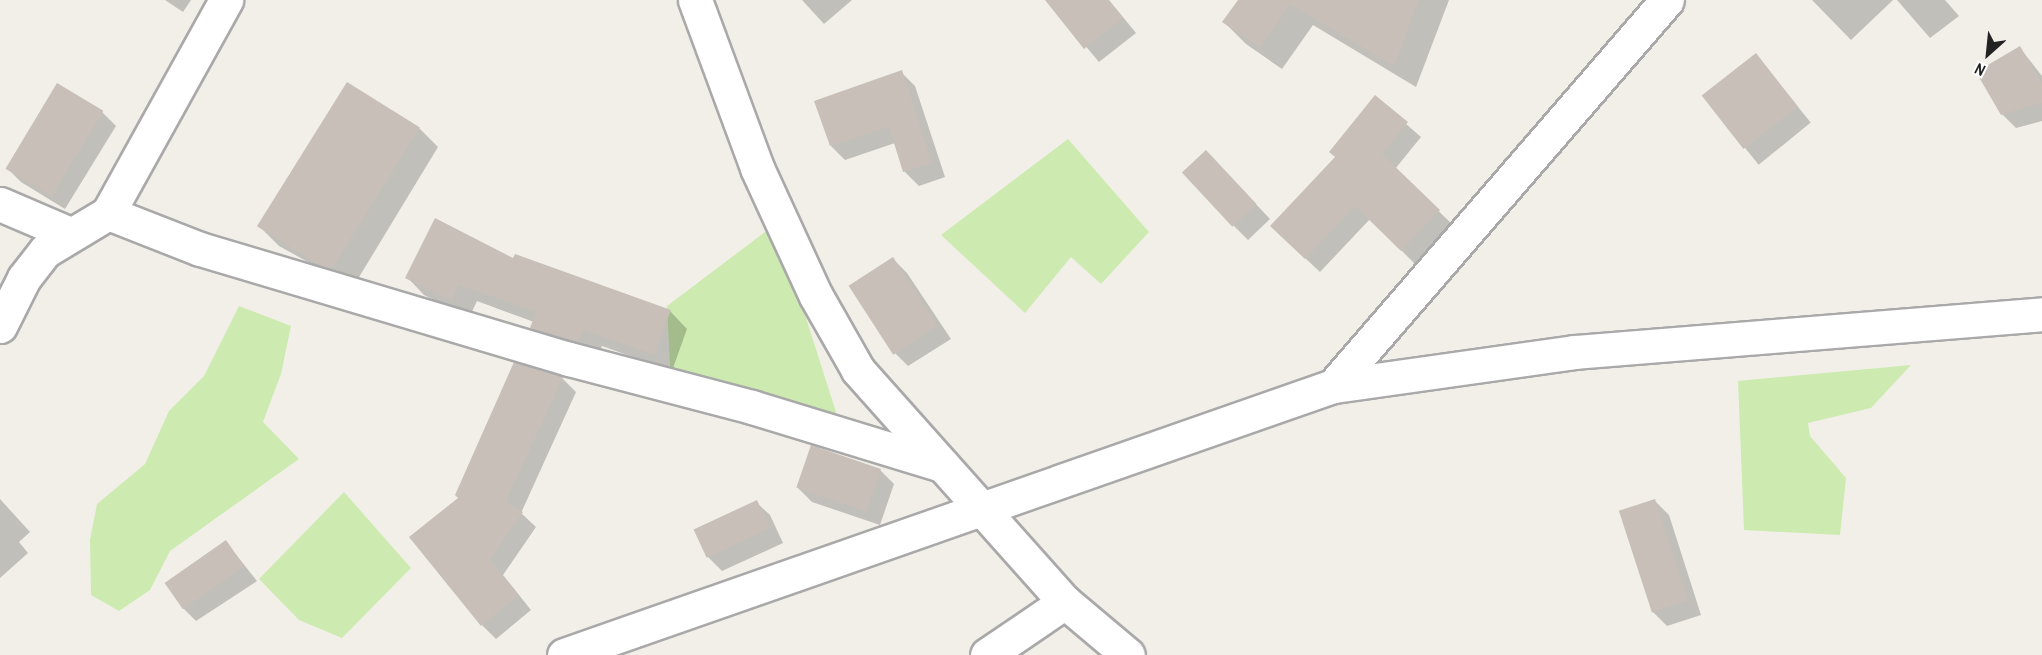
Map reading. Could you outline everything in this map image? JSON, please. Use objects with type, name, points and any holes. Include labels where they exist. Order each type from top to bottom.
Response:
[{"type":"street","points":[[0,326],[24,278],[45,251],[108,213],[226,0]]},
{"type":"street","points":[[695,0],[757,168],[835,333],[858,370],[942,465],[983,507],[1065,602],[1128,655]]},
{"type":"street","points":[[1333,386],[1651,6]]},
{"type":"street","points":[[0,204],[70,234]]},
{"type":"street","points":[[108,213],[200,249],[569,359],[753,407],[942,465]]},
{"type":"street","points":[[564,655],[1333,386],[1574,352],[1938,325],[2042,314]]},
{"type":"street","points":[[987,655],[1065,602]]},
{"type":"green space","points":[[1068,139],[1149,232],[1101,284],[1071,257],[1025,313],[941,235]]},
{"type":"green space","points":[[781,220],[800,299],[843,434],[671,386],[667,306]]},
{"type":"green space","points":[[239,306],[291,326],[281,374],[263,422],[299,459],[170,551],[150,590],[119,611],[91,595],[90,540],[97,504],[145,464],[169,411],[204,376]]},
{"type":"green space","points":[[1911,365],[1871,408],[1808,423],[1810,436],[1846,478],[1840,535],[1744,530],[1738,381]]},
{"type":"green space","points":[[344,492],[411,568],[342,638],[299,620],[259,579]]},
{"type":"building","points":[[1045,0],[1108,0],[1123,18],[1084,49]]},
{"type":"building","points":[[1238,0],[1419,0],[1394,66],[1290,4],[1260,48],[1222,22]]},
{"type":"building","points":[[2020,46],[2042,84],[2042,103],[2001,115],[1976,72]]},
{"type":"building","points":[[1756,53],[1798,107],[1743,149],[1702,95]]},
{"type":"building","points":[[902,70],[932,163],[903,172],[889,127],[830,146],[814,101]]},
{"type":"building","points":[[347,82],[420,128],[330,272],[257,226]]},
{"type":"building","points":[[57,83],[103,111],[52,197],[5,169]]},
{"type":"building","points":[[1375,95],[1408,122],[1382,154],[1440,210],[1401,251],[1355,206],[1305,259],[1270,226],[1335,157],[1329,152]]},
{"type":"building","points":[[1206,150],[1256,204],[1232,227],[1182,173]]},
{"type":"building","points":[[435,218],[513,258],[515,254],[671,310],[654,355],[584,330],[578,342],[530,328],[536,312],[459,285],[451,301],[405,278]]},
{"type":"building","points":[[893,257],[938,326],[893,355],[849,286]]},
{"type":"building","points":[[514,362],[563,377],[506,501],[523,512],[490,560],[519,595],[481,626],[409,537],[458,498],[455,495]]},
{"type":"building","points":[[811,445],[881,469],[866,512],[796,488]]},
{"type":"building","points":[[1655,499],[1688,601],[1652,613],[1619,511]]},
{"type":"building","points":[[757,500],[770,528],[707,558],[694,530]]},
{"type":"building","points":[[226,540],[244,566],[183,609],[165,583]]}]
